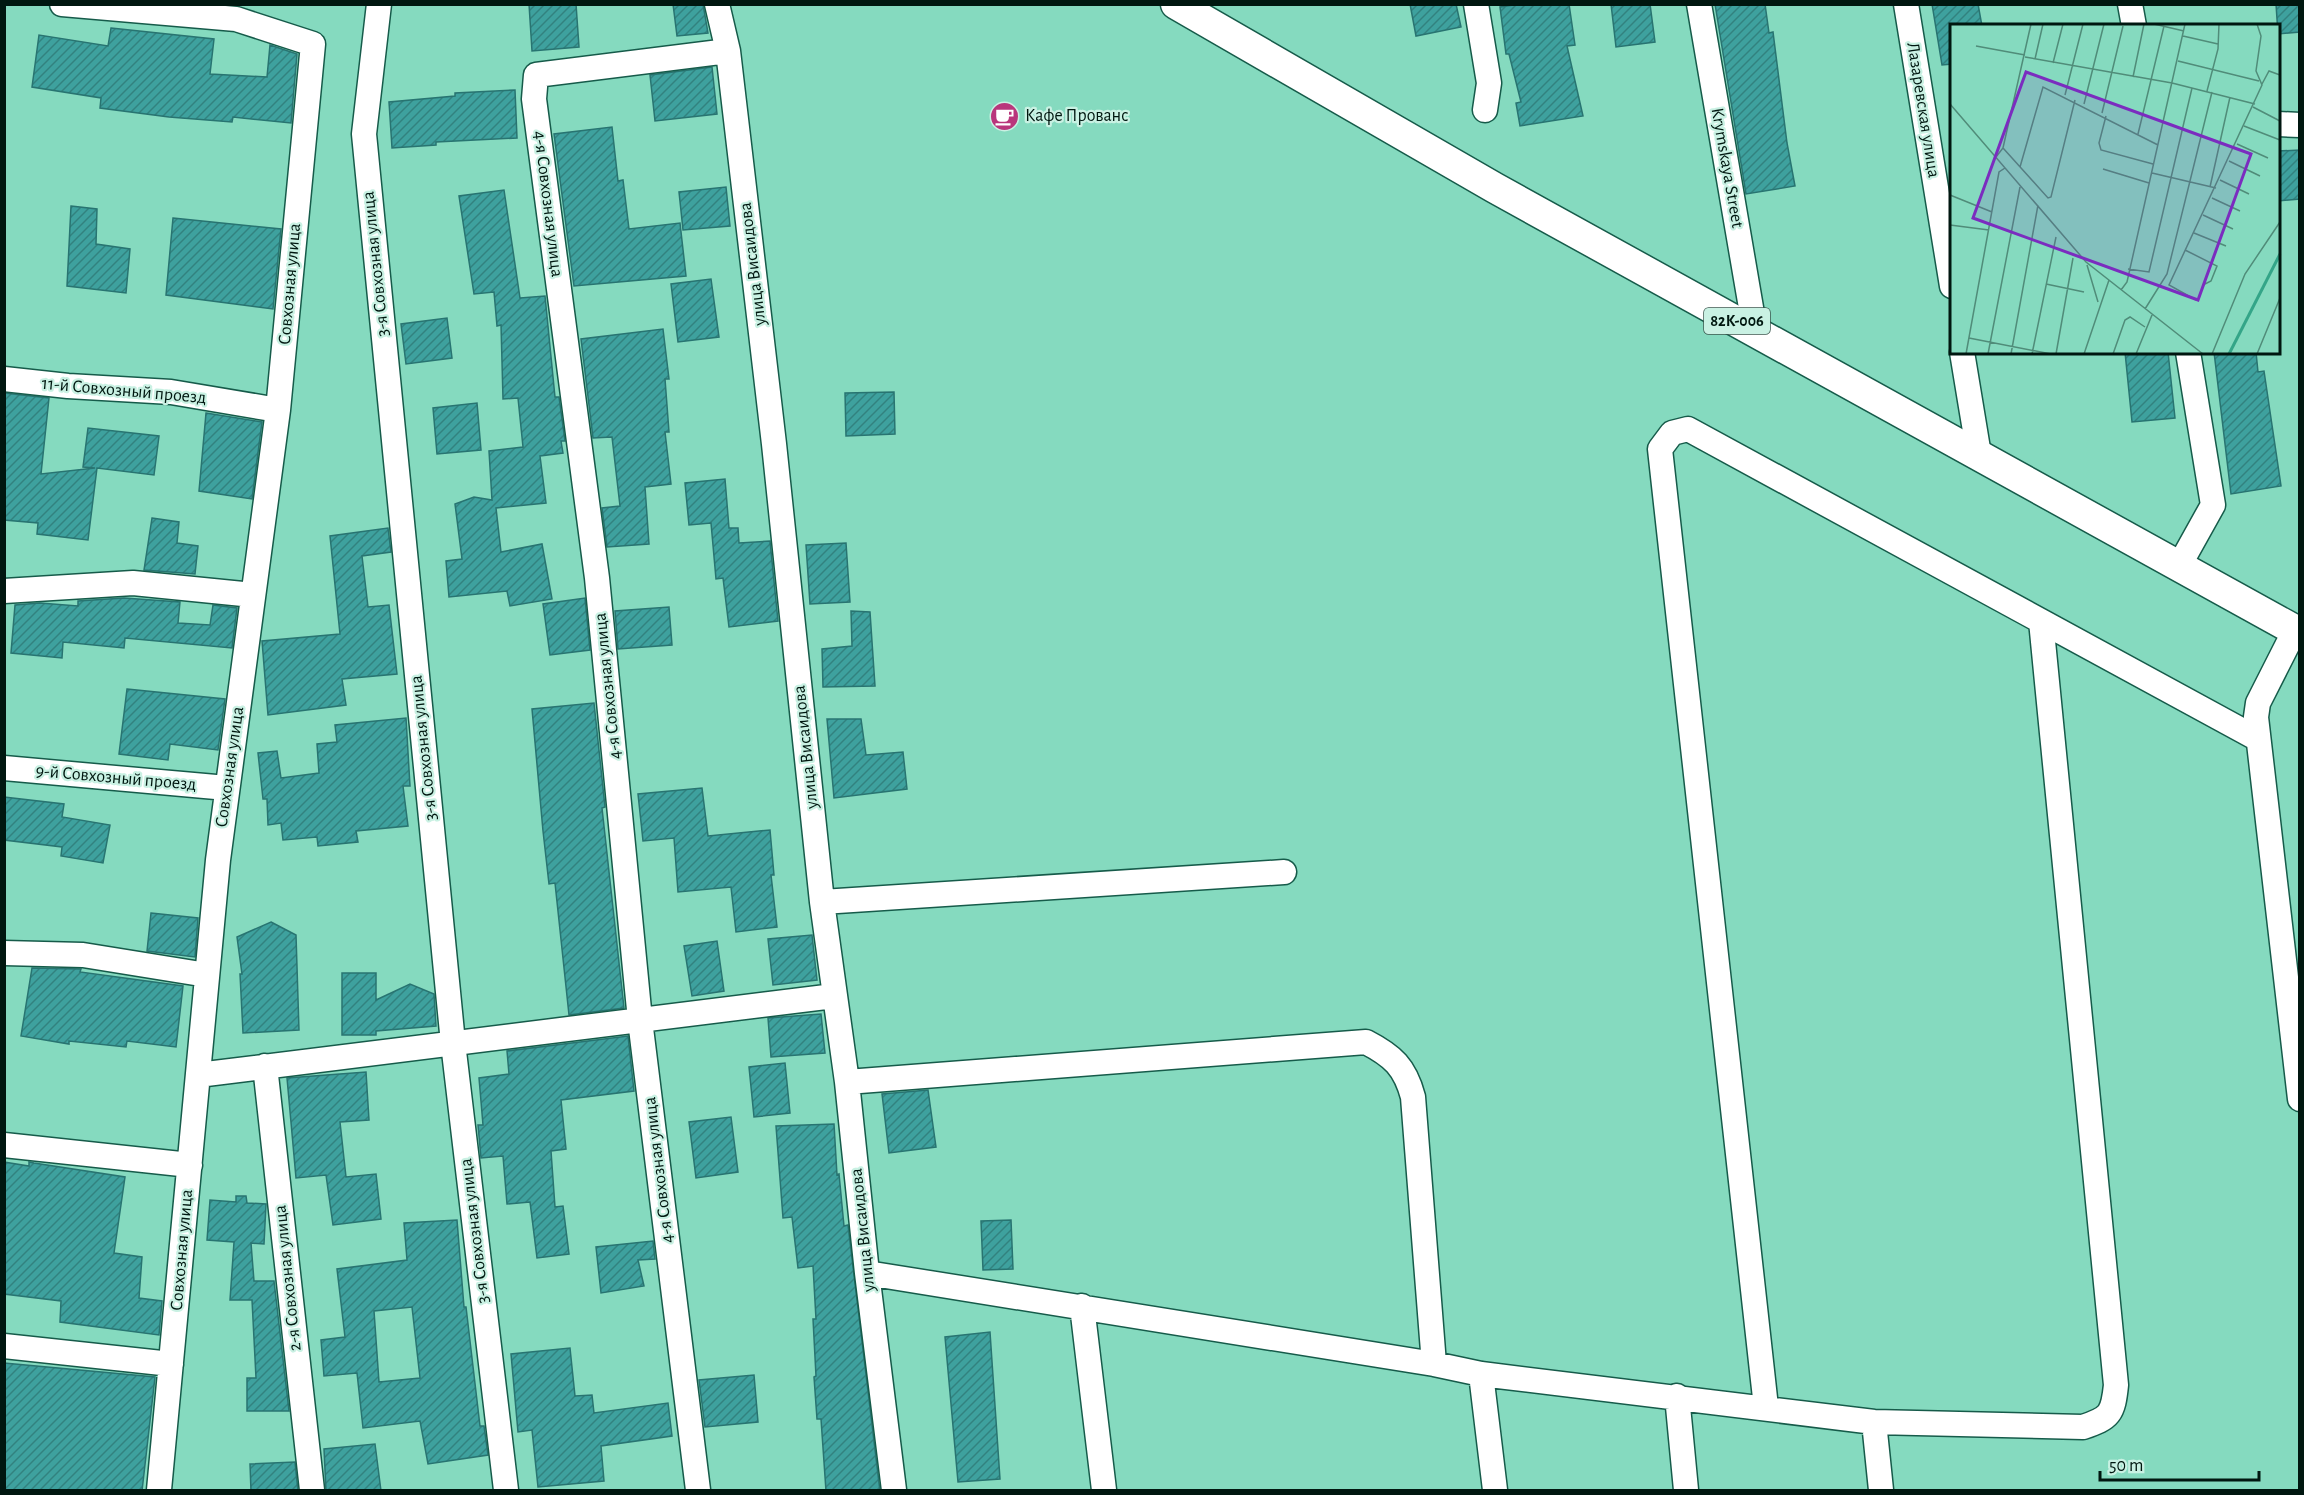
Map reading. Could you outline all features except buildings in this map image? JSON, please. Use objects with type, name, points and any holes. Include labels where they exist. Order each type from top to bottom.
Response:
[{"type":"main road","name":"82К-006","points":[[1176,4],[1506,194],[2297,632]]},
{"type":"street","name":"Совхозная улица","points":[[62,4],[236,19],[313,44],[278,410],[227,788],[207,975],[159,1491]]},
{"type":"street","name":"3-я Совхозная улица","points":[[379,4],[364,134],[453,1043],[506,1491]]},
{"type":"street","name":"улица Висаидова","points":[[717,4],[728,51],[774,444],[822,902],[848,1082],[867,1273],[894,1491]]},
{"type":"street","points":[[1476,4],[1488,83],[1485,110]]},
{"type":"street","name":"Krymskaya Street","points":[[1699,4],[1755,331]]},
{"type":"street","name":"Лазаревская улица","points":[[1906,4],[1950,274]]},
{"type":"street","points":[[2130,4],[2134,24]]},
{"type":"street","name":"4-я Совхозная улица","points":[[698,1491],[640,1020],[597,578],[534,99],[536,75],[728,51]]},
{"type":"street","points":[[2280,124],[2300,125]]},
{"type":"street","points":[[1962,354],[1979,455]]},
{"type":"street","points":[[2179,566],[2213,505],[2188,354]]},
{"type":"street","name":"11-й Совхозный проезд","points":[[4,379],[171,392],[278,410]]},
{"type":"street","points":[[1766,1407],[1660,449],[1672,433],[1688,429],[2256,738]]},
{"type":"street","points":[[4,591],[133,583],[253,595]]},
{"type":"street","points":[[867,1273],[1083,1306],[1434,1364],[1481,1374],[1677,1396],[1874,1422],[2083,1427],[2103,1421],[2114,1408],[2116,1385],[2041,621]]},
{"type":"street","points":[[2297,632],[2259,703],[2256,738],[2300,1099]]},
{"type":"street","name":"9-й Совхозный проезд","points":[[4,768],[227,788]]},
{"type":"street","points":[[822,902],[1284,872]]},
{"type":"street","points":[[4,953],[83,955],[207,975]]},
{"type":"street","points":[[198,1075],[834,996]]},
{"type":"street","points":[[848,1082],[1366,1042],[1386,1053],[1407,1075],[1413,1097],[1434,1364]]},
{"type":"street","name":"2-я Совхозная улица","points":[[265,1066],[312,1491]]},
{"type":"street","points":[[4,1145],[190,1165]]},
{"type":"street","points":[[1083,1306],[1104,1491]]},
{"type":"street","points":[[4,1346],[171,1364]]},
{"type":"street","points":[[1481,1374],[1495,1491]]},
{"type":"street","points":[[1677,1396],[1686,1491]]},
{"type":"street","points":[[1874,1422],[1881,1491]]},
{"type":"place","name":"Кафе Прованс","points":[[1004,116]]}]
